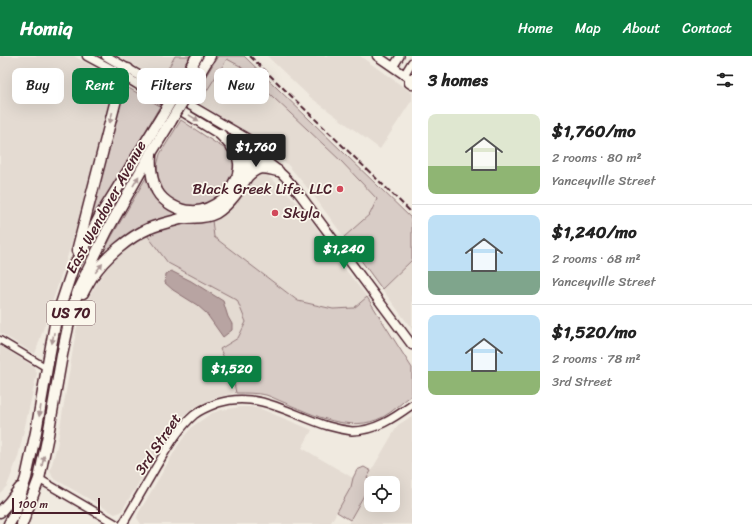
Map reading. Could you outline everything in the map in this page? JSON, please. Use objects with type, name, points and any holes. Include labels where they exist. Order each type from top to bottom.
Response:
[{"type":"highway","name":"East Wendover Avenue","points":[[9,524],[14,515],[26,478],[32,453],[56,319],[73,268],[98,218],[162,116],[197,56]]},
{"type":"highway","name":"East Wendover Avenue","points":[[22,524],[40,479],[62,355],[79,288],[103,238],[151,153],[210,56]]},
{"type":"highway","points":[[73,268],[115,104]]},
{"type":"highway","points":[[72,313],[93,276],[108,258],[120,247],[150,228],[183,219],[214,215],[225,207],[235,195],[241,178],[239,161],[236,153],[220,134]]},
{"type":"highway","points":[[151,153],[152,176],[158,192],[166,201],[175,207],[190,211],[203,210],[214,206],[223,199],[241,178],[258,152]]},
{"type":"highway","points":[[241,178],[263,167],[278,171]]},
{"type":"highway","points":[[32,453],[33,470],[40,479]]},
{"type":"highway","points":[[0,512],[10,501],[26,478]]},
{"type":"main road","points":[[87,56],[115,68]]},
{"type":"main road","points":[[106,56],[120,68]]},
{"type":"main road","points":[[377,56],[409,79]]},
{"type":"main road","points":[[129,75],[220,134],[258,152]]},
{"type":"main road","points":[[129,75],[248,139],[258,152],[291,183],[412,344]]},
{"type":"street","points":[[393,67],[400,56]]},
{"type":"street","points":[[409,79],[412,62]]},
{"type":"street","points":[[0,340],[47,368]]},
{"type":"street","name":"3rd Street","points":[[123,524],[176,434],[194,414],[211,406],[224,401],[236,399],[252,400],[268,404],[317,423],[352,431],[381,425],[412,405]]},
{"type":"street","points":[[40,479],[116,524]]},
{"type":"shaded area","points":[[0,56],[74,56],[94,68],[72,68],[72,104],[111,104],[91,185],[35,354],[0,333]]},
{"type":"shaded area","points":[[119,56],[175,56],[168,68],[139,68]]},
{"type":"shaded area","points":[[175,56],[190,56],[183,68],[168,68]]},
{"type":"shaded area","points":[[218,56],[244,56],[256,68],[242,68],[227,59],[221,68],[214,68],[214,79],[206,92],[206,76]]},
{"type":"shaded area","points":[[267,56],[360,56],[412,93],[412,100],[380,149],[310,97]]},
{"type":"shaded area","points":[[227,58],[242,68],[221,68]]},
{"type":"shaded area","points":[[214,79],[214,104],[269,104],[269,93],[341,161],[377,199],[370,214],[344,237],[311,192],[288,165],[256,138],[201,104],[206,104],[206,92]]},
{"type":"shaded area","points":[[269,80],[412,219],[412,260],[382,289],[344,237],[370,214],[377,199],[341,161],[269,93]]},
{"type":"shaded area","points":[[129,88],[137,93],[137,104],[156,104],[160,106],[85,235],[120,104],[129,104]]},
{"type":"shaded area","points":[[181,120],[232,153],[235,162],[232,181],[214,202],[193,208],[173,200],[165,193],[158,176],[157,166],[160,154]]},
{"type":"shaded area","points":[[150,171],[155,190],[186,214],[174,217],[96,266],[112,236]]},
{"type":"shaded area","points":[[263,172],[285,190],[301,207],[341,264],[367,297],[354,308],[333,309],[298,301],[214,237],[212,220],[224,215],[235,205],[252,177]]},
{"type":"shaded area","points":[[212,220],[214,237],[298,301],[333,309],[354,308],[367,297],[412,368],[412,395],[383,417],[370,422],[358,424],[332,421],[266,395],[255,393],[236,393],[233,378],[220,349],[238,338],[246,322],[237,300],[168,263],[147,235],[162,228],[179,223]]},
{"type":"shaded area","points":[[147,235],[168,263],[237,299],[246,322],[238,338],[220,349],[233,378],[236,393],[214,398],[193,408],[183,416],[173,427],[121,512],[115,514],[53,478],[50,471],[57,446],[76,331],[81,312],[105,271],[118,256]]},
{"type":"shaded area","points":[[412,260],[412,329],[382,289]]},
{"type":"shaded area","points":[[171,271],[191,281],[223,301],[232,324],[232,330],[223,337],[206,313],[165,283],[166,274]]},
{"type":"shaded area","points":[[0,346],[33,366],[37,373],[18,457],[7,486],[0,493]]},
{"type":"shaded area","points":[[241,407],[261,409],[312,430],[302,448],[353,478],[351,487],[330,524],[141,524],[137,518],[138,514],[187,433],[193,426],[212,413]]},
{"type":"shaded area","points":[[412,416],[412,524],[348,524],[364,495],[364,512],[400,512],[400,476],[368,476],[398,425]]},
{"type":"shaded area","points":[[364,467],[371,471],[368,476],[364,476],[364,495],[350,520],[337,512],[351,487],[357,470]]},
{"type":"railway","points":[[250,56],[412,213]]},
{"type":"place","name":"Black Greek Life. LLC","points":[[340,189]]},
{"type":"place","name":"Skyla","points":[[275,213]]}]
